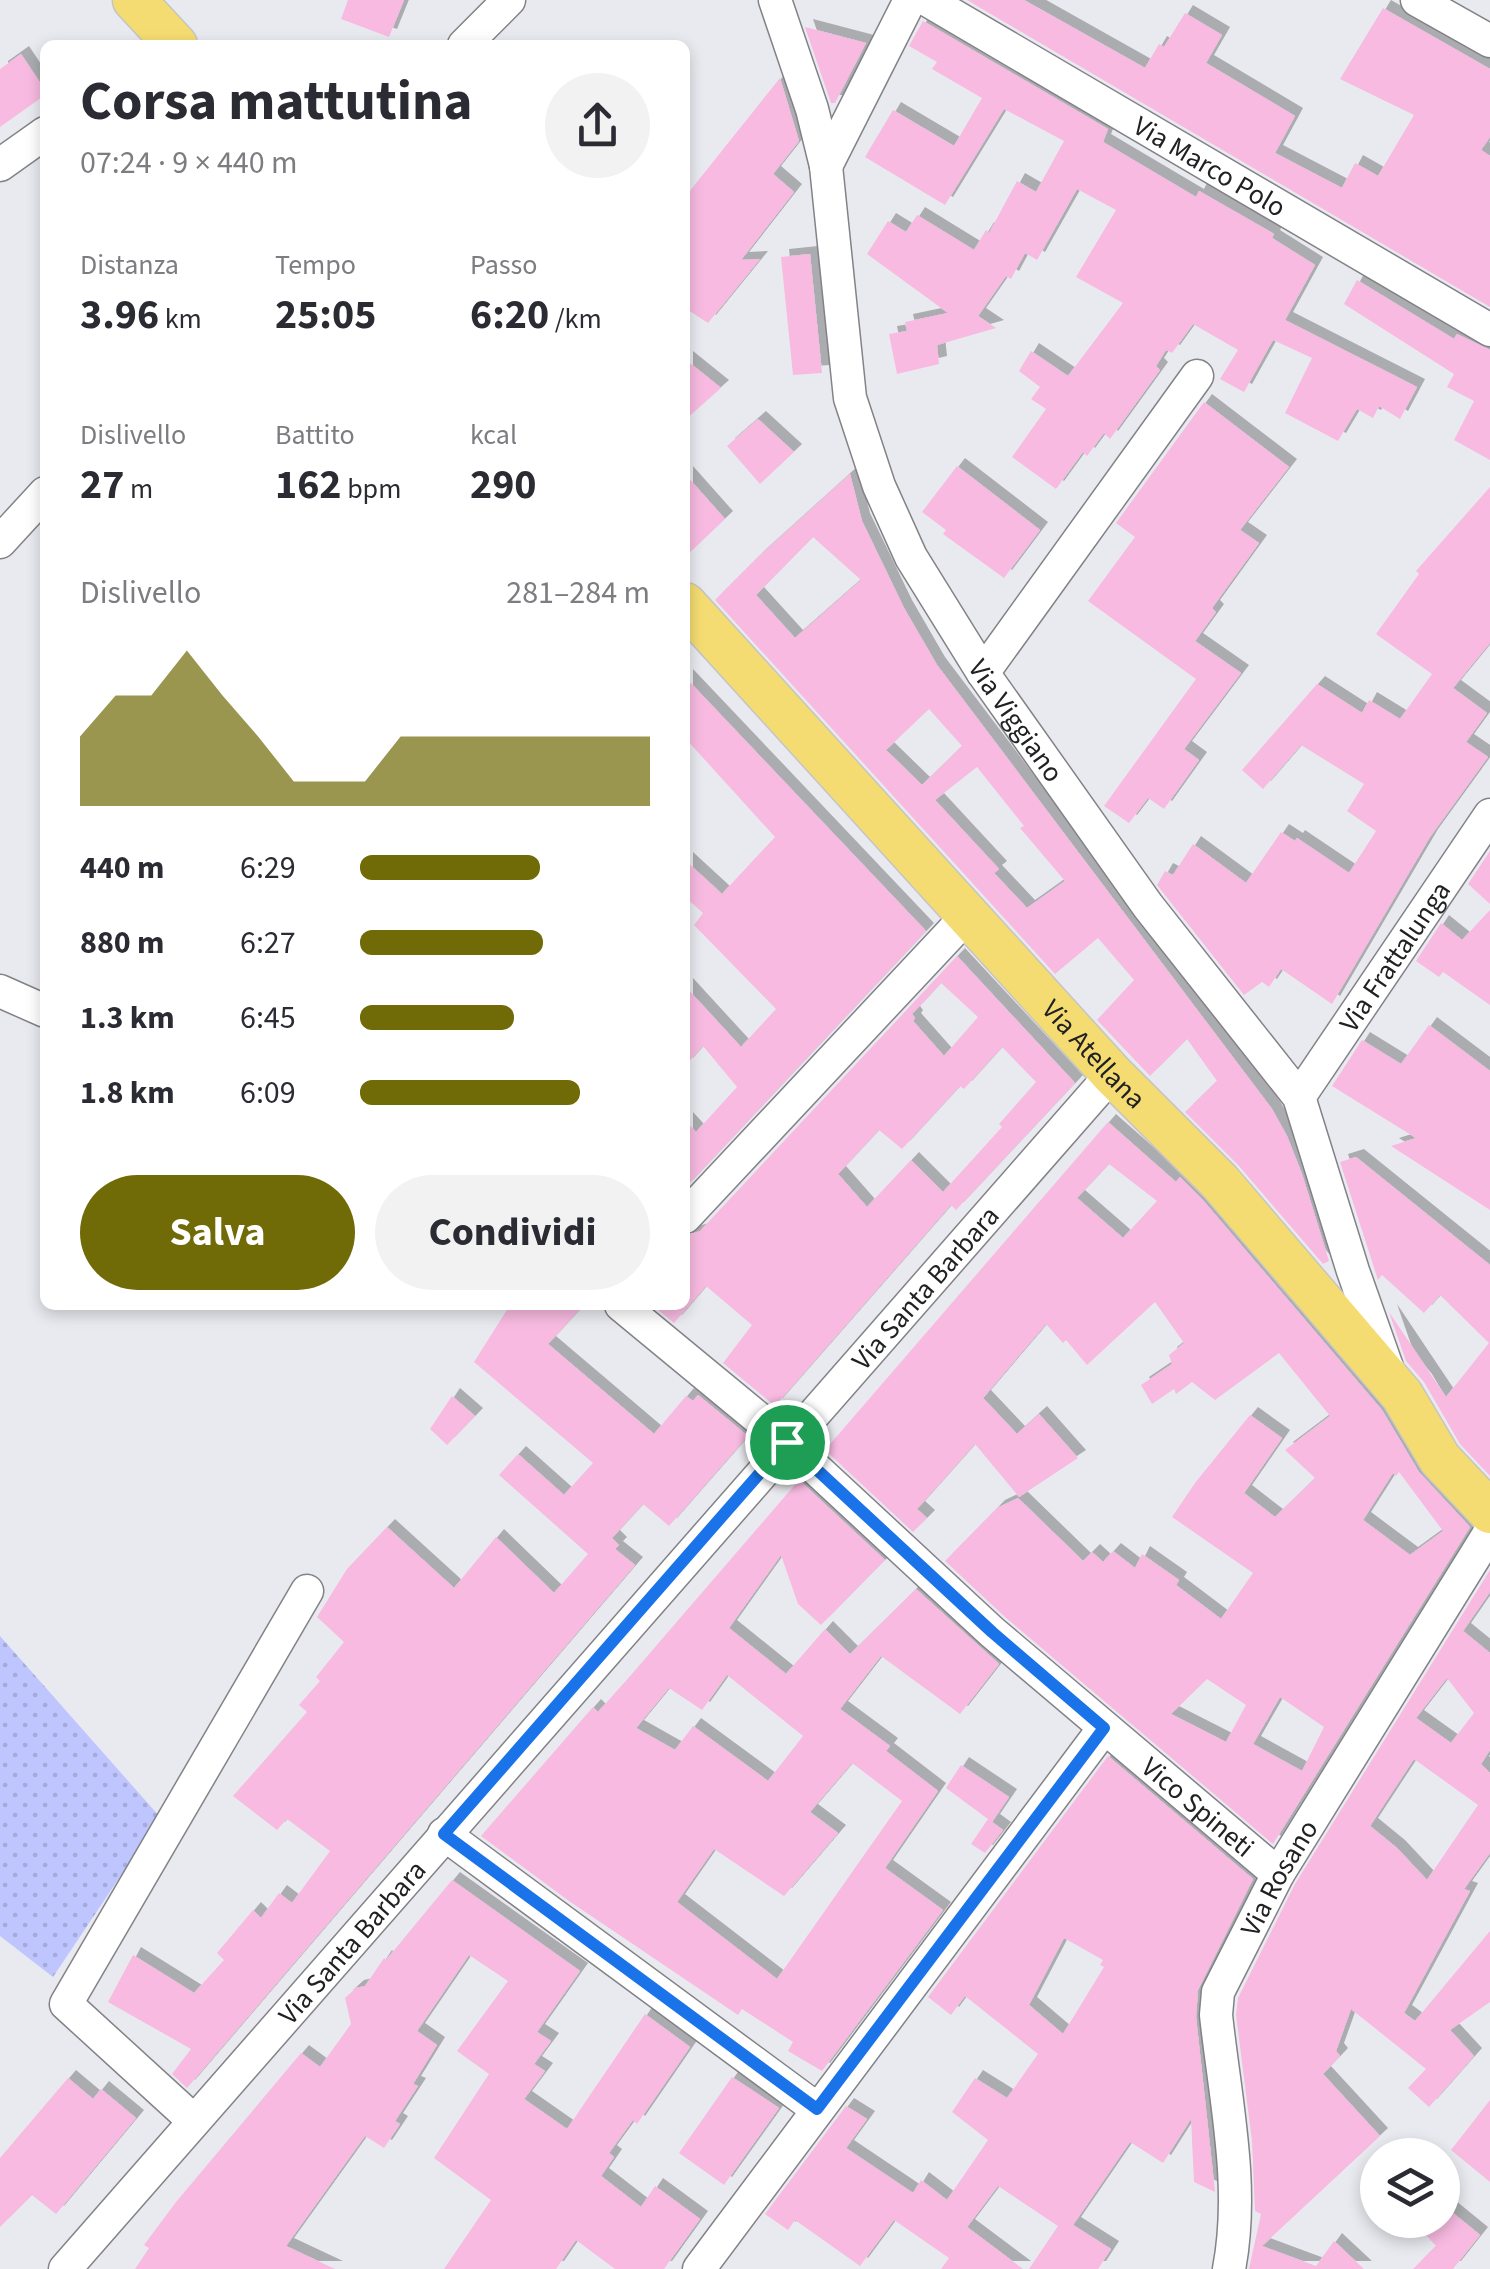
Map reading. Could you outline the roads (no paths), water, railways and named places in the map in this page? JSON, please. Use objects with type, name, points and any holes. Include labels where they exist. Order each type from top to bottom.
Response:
[{"type":"main road","points":[[134,0],[171,40]]},
{"type":"main road","name":"Via Atellana","points":[[690,609],[1112,1074],[1220,1182],[1393,1386],[1440,1460],[1490,1512]]},
{"type":"street","points":[[469,40],[508,0]]},
{"type":"street","name":"Via Viggiano","points":[[775,0],[812,108],[826,166],[850,398],[878,486],[911,557],[983,673],[1148,906],[1299,1097],[1352,1271],[1393,1386]]},
{"type":"street","points":[[826,166],[910,0]]},
{"type":"street","name":"Via Marco Polo","points":[[927,0],[1490,330]]},
{"type":"street","points":[[1418,0],[1490,41]]},
{"type":"street","points":[[0,165],[40,137]]},
{"type":"street","points":[[983,673],[1196,376]]},
{"type":"street","points":[[0,542],[40,499]]},
{"type":"street","name":"Via Frattalunga","points":[[1299,1097],[1490,815]]},
{"type":"street","points":[[690,1211],[968,915]]},
{"type":"street","points":[[0,991],[40,1009]]},
{"type":"street","name":"Via Santa Barbara","points":[[65,2269],[1112,1074]]},
{"type":"street","name":"Vico Spineti","points":[[627,1310],[787,1442],[992,1632],[1278,1874]]},
{"type":"street","name":"Via Rosano","points":[[1229,2269],[1236,2200],[1216,2015],[1218,1992],[1278,1874],[1490,1532]]},
{"type":"street","points":[[194,2120],[66,2004],[307,1591]]},
{"type":"street","points":[[699,2269],[1104,1728]]},
{"type":"street","points":[[444,1834],[817,2109]]}]
